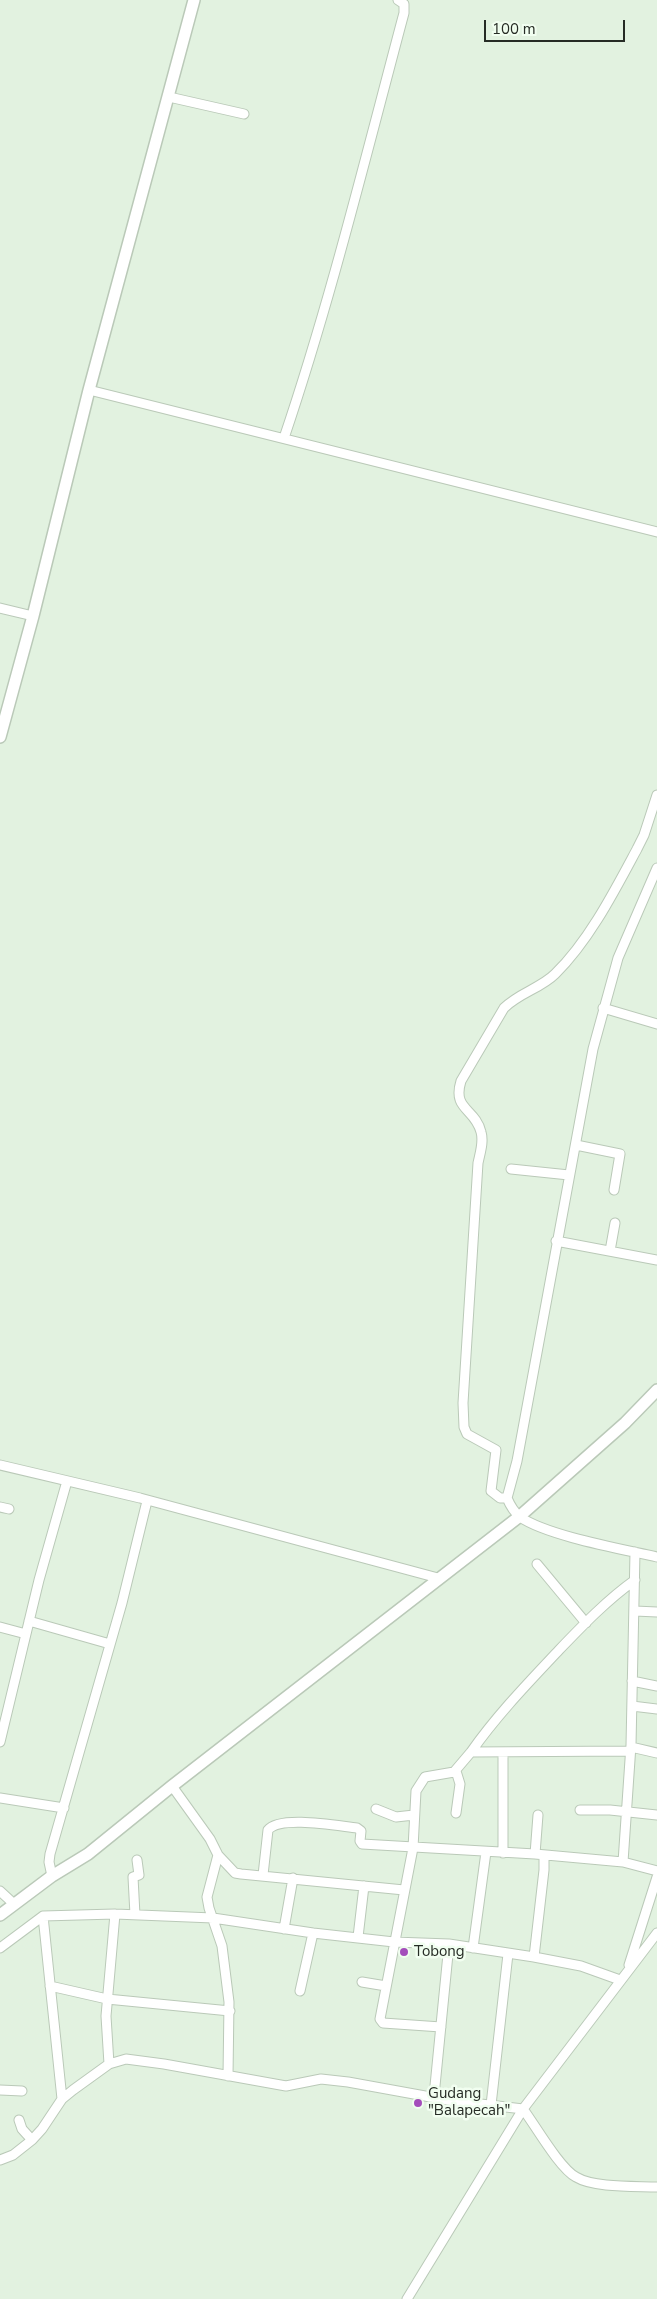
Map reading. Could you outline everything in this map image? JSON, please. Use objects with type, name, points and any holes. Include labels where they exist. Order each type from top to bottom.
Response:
[{"type":"main road","points":[[0,737],[194,0]]},
{"type":"main road","points":[[0,1916],[52,1876],[88,1854],[438,1578],[522,1517],[626,1423],[657,1390]]},
{"type":"street","points":[[284,438],[305,377],[404,13],[404,4],[398,0]]},
{"type":"street","points":[[169,98],[244,114]]},
{"type":"street","points":[[90,390],[657,532]]},
{"type":"street","points":[[0,608],[33,616]]},
{"type":"street","points":[[507,1498],[500,1498],[491,1491],[496,1450],[492,1446],[469,1436],[464,1427],[463,1402],[478,1163],[482,1142],[481,1133],[476,1121],[460,1102],[458,1090],[460,1081],[504,1008],[511,1001],[553,977],[578,949],[638,849],[657,795]]},
{"type":"street","points":[[657,870],[618,958],[593,1049],[556,1241],[517,1461],[507,1498],[511,1508],[534,1524],[557,1532],[657,1557]]},
{"type":"street","points":[[603,1008],[657,1024]]},
{"type":"street","points":[[576,1145],[620,1154],[614,1190]]},
{"type":"street","points":[[511,1169],[569,1175]]},
{"type":"street","points":[[610,1251],[615,1223]]},
{"type":"street","points":[[556,1241],[657,1260]]},
{"type":"street","points":[[0,1465],[147,1501],[438,1578]]},
{"type":"street","points":[[0,1742],[29,1622],[67,1481]]},
{"type":"street","points":[[52,1876],[49,1862],[50,1854],[110,1644],[147,1501]]},
{"type":"street","points":[[624,1862],[631,1749],[636,1580],[635,1552]]},
{"type":"street","points":[[537,1564],[586,1623]]},
{"type":"street","points":[[441,2026],[382,2022],[380,2019],[413,1848],[416,1791],[421,1780],[425,1777],[449,1774],[456,1771],[503,1710],[586,1623],[636,1580]]},
{"type":"street","points":[[635,1611],[657,1612]]},
{"type":"street","points":[[29,1622],[110,1644]]},
{"type":"street","points":[[0,1627],[26,1634]]},
{"type":"street","points":[[632,1681],[657,1686]]},
{"type":"street","points":[[632,1706],[657,1709]]},
{"type":"street","points":[[472,1752],[631,1749],[657,1753]]},
{"type":"street","points":[[503,1752],[503,1853]]},
{"type":"street","points":[[456,1771],[460,1784],[456,1813]]},
{"type":"street","points":[[174,1788],[210,1839],[218,1855],[235,1873],[404,1890]]},
{"type":"street","points":[[0,1798],[64,1808]]},
{"type":"street","points":[[376,1809],[396,1817],[414,1815]]},
{"type":"street","points":[[580,1810],[657,1815]]},
{"type":"street","points":[[534,1956],[544,1870],[540,1854],[538,1814]]},
{"type":"street","points":[[263,1875],[268,1830],[271,1827],[282,1824],[302,1823],[357,1828],[361,1831],[360,1841],[362,1844],[540,1854],[624,1862],[657,1871]]},
{"type":"street","points":[[473,1948],[486,1852]]},
{"type":"street","points":[[218,1855],[207,1897],[222,1946],[230,2011],[228,2076]]},
{"type":"street","points":[[136,1915],[133,1877],[139,1875],[137,1860]]},
{"type":"street","points":[[628,1970],[657,1876]]},
{"type":"street","points":[[284,1929],[293,1878]]},
{"type":"street","points":[[358,1937],[364,1886]]},
{"type":"street","points":[[0,1891],[14,1904]]},
{"type":"street","points":[[0,1948],[43,1916],[115,1914],[213,1918],[313,1933],[394,1942],[449,1944],[508,1954],[534,1956],[581,1966],[620,1980]]},
{"type":"street","points":[[109,2064],[106,2026],[107,1999],[115,1914]]},
{"type":"street","points":[[43,1916],[62,2099]]},
{"type":"street","points":[[300,1991],[313,1933]]},
{"type":"street","points":[[407,2299],[523,2109],[657,1933]]},
{"type":"street","points":[[434,2096],[449,1944]]},
{"type":"street","points":[[491,2105],[508,1954]]},
{"type":"street","points":[[362,1982],[386,1986]]},
{"type":"street","points":[[50,1986],[107,1999],[230,2011]]},
{"type":"street","points":[[0,2160],[13,2155],[32,2140],[62,2099],[109,2064],[126,2059],[143,2060],[286,2086],[321,2080],[338,2081],[523,2109],[562,2164],[574,2177],[599,2183],[657,2187]]},
{"type":"street","points":[[0,2090],[22,2091]]},
{"type":"street","points":[[19,2120],[22,2129],[32,2140]]},
{"type":"place","name":"Tobong","points":[[404,1952]]},
{"type":"place","name":"Gudang \"Balapecah\"","points":[[418,2103]]}]
